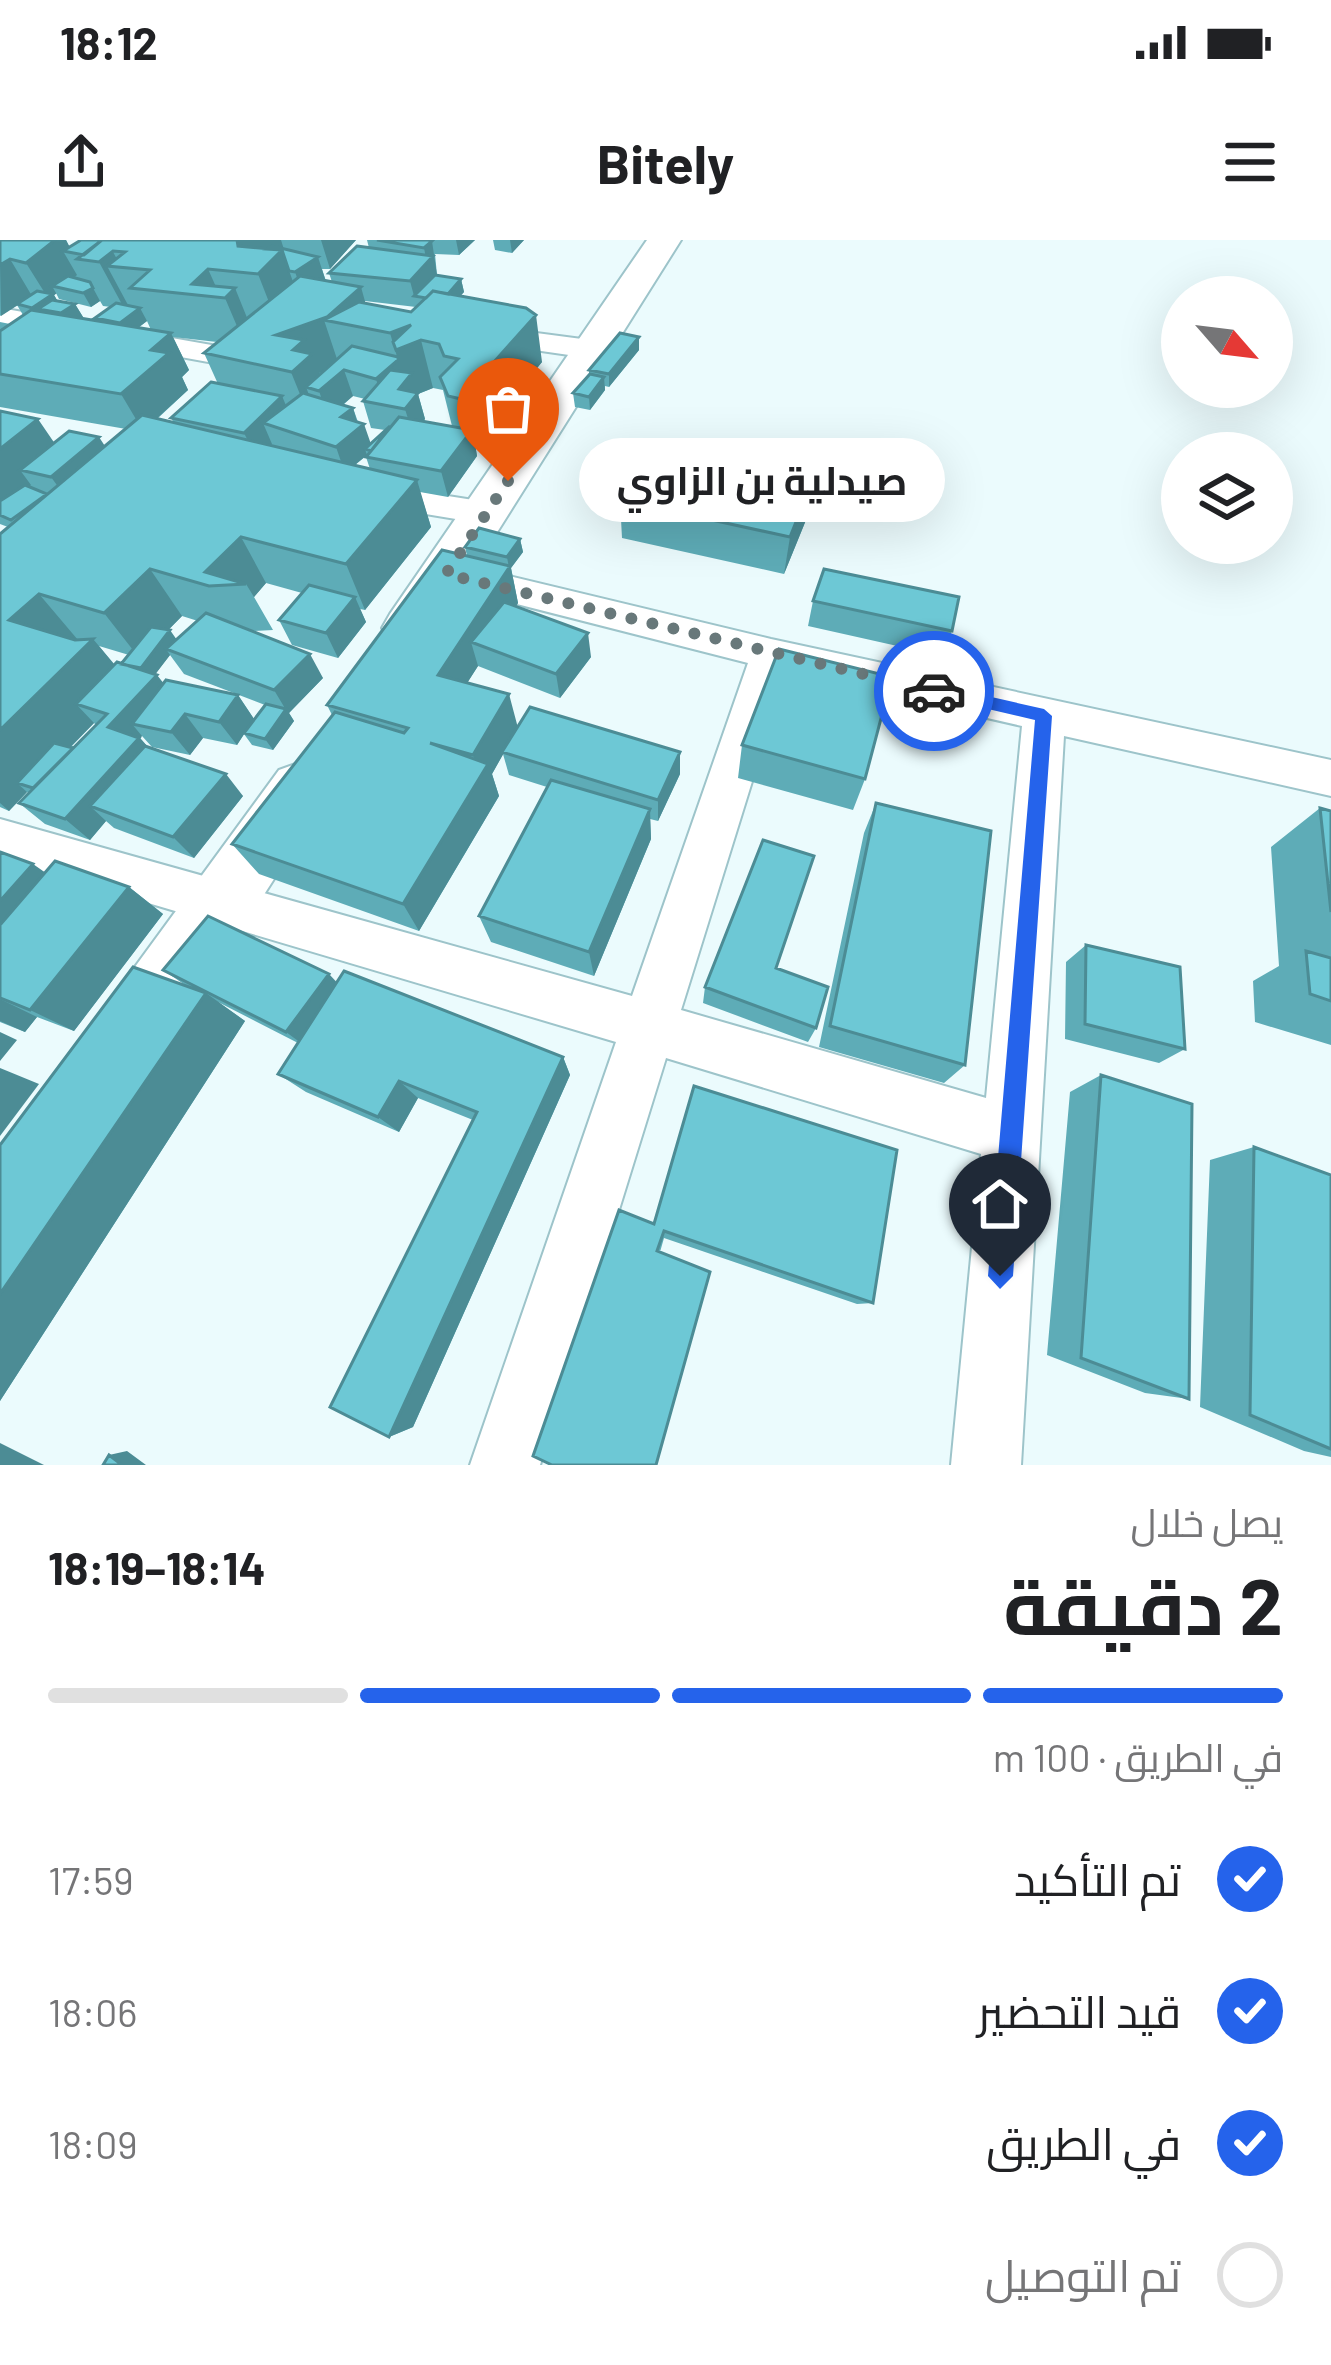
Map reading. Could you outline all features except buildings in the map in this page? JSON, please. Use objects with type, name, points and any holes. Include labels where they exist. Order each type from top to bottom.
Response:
[{"type":"main road","points":[[381,670],[597,350],[664,240]]},
{"type":"main road","points":[[92,1090],[329,746]]},
{"type":"street","points":[[0,316],[257,362]]},
{"type":"street","points":[[442,329],[597,350]]},
{"type":"street","points":[[330,489],[486,514]]},
{"type":"street","points":[[446,574],[772,654],[1331,778]]},
{"type":"street","points":[[505,1465],[772,654]]},
{"type":"street","points":[[986,1465],[1044,716]]},
{"type":"street","points":[[0,839],[225,900],[1011,1134]]},
{"type":"way so far","points":[[508,481],[446,574],[934,691]]},
{"type":"place","name":"صيدلية بن الزاوي","points":[[508,481]]},
{"type":"route","points":[[934,691],[1044,716],[1000,1276]]}]
